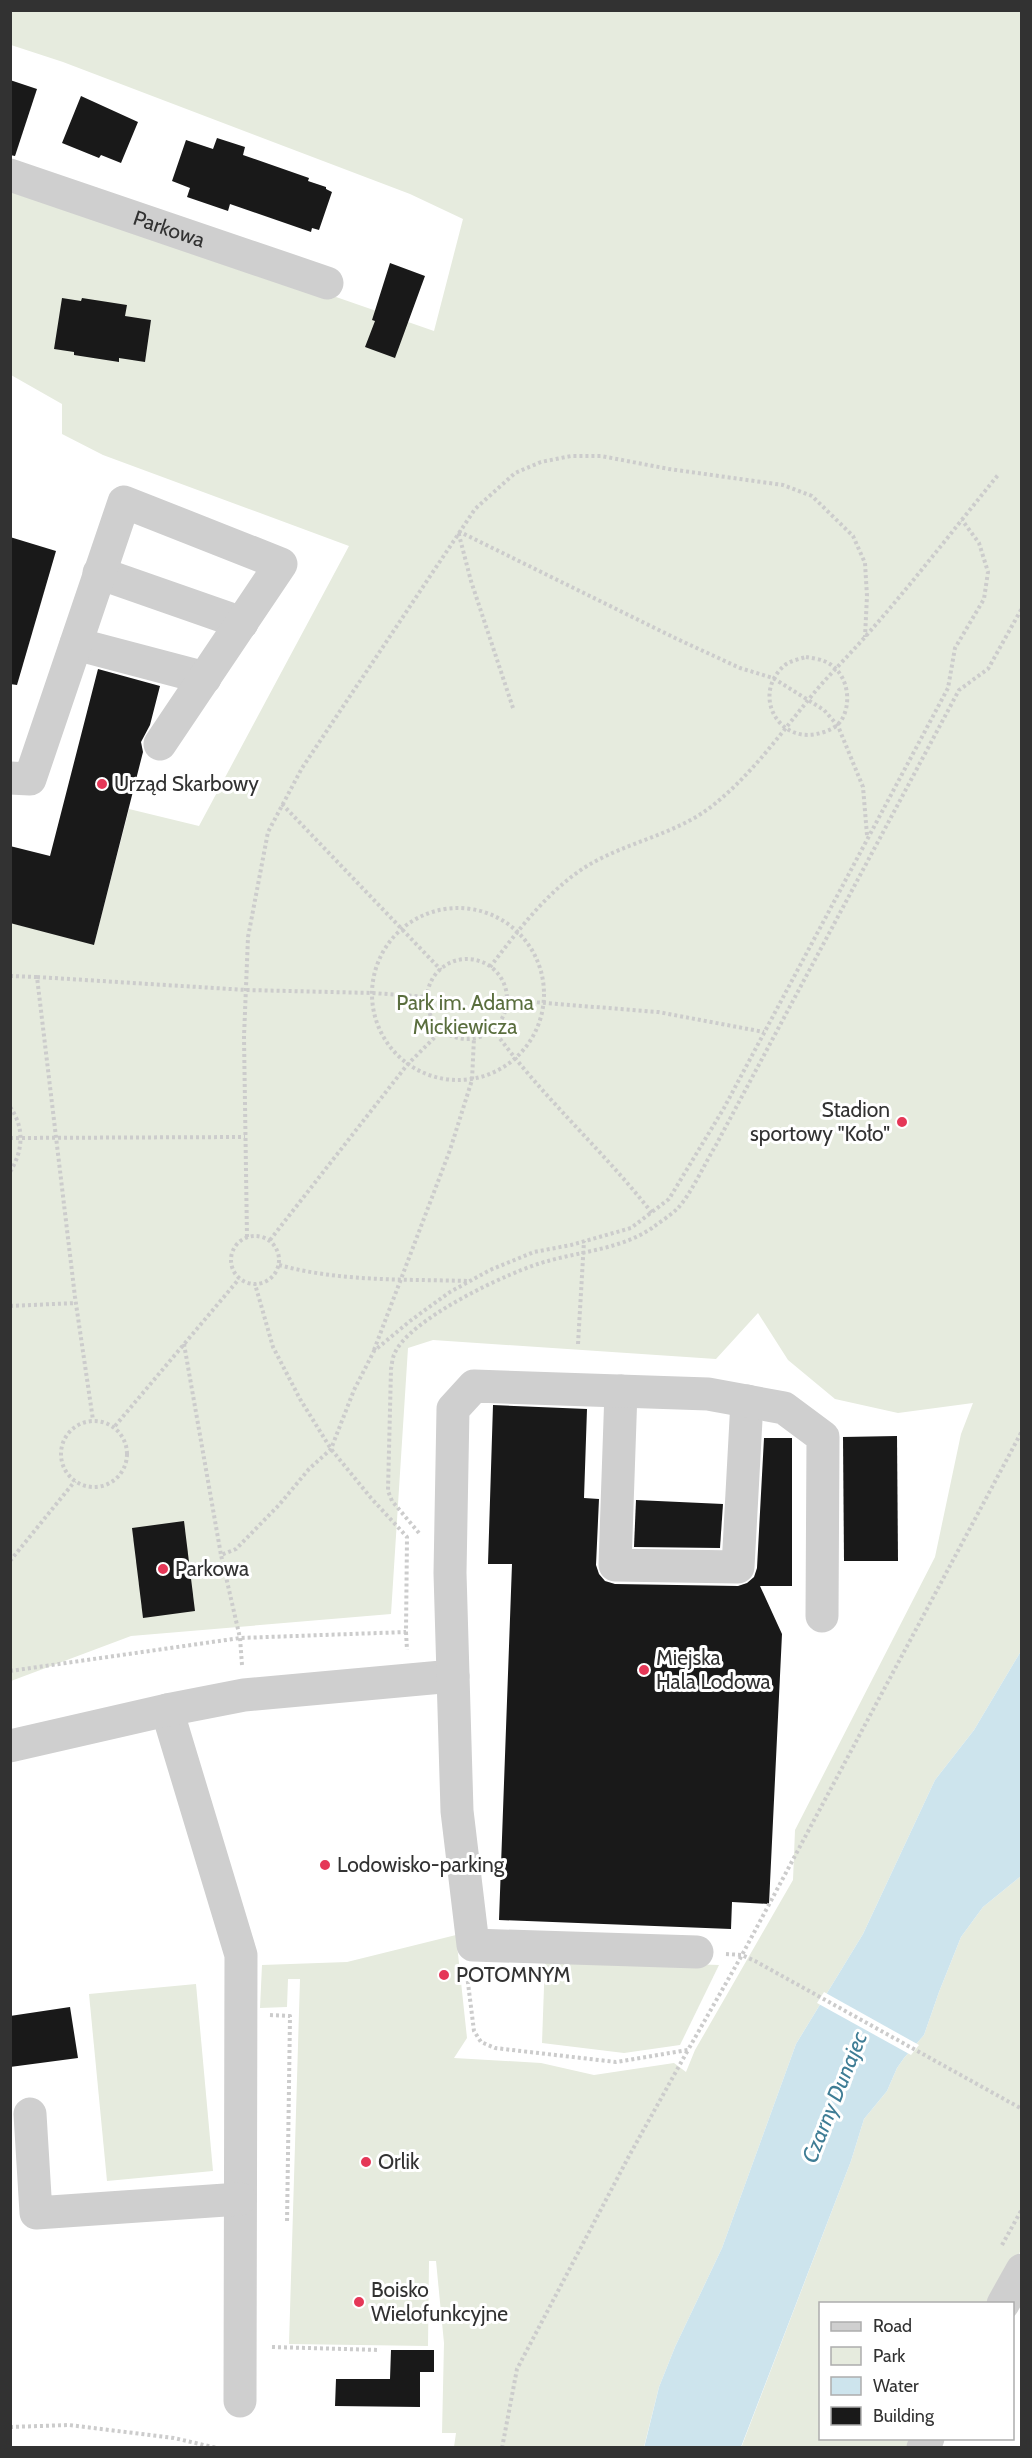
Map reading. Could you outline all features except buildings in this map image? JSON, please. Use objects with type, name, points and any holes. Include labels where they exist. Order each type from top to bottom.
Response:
[{"type":"street","name":"Parkowa","points":[[10,175],[327,283]]},
{"type":"street","points":[[10,778],[30,779],[124,502],[281,564],[160,744]]},
{"type":"street","points":[[99,573],[242,623]]},
{"type":"street","points":[[76,644],[205,678]]},
{"type":"street","points":[[697,1952],[473,1945],[457,1811],[450,1573],[453,1409],[474,1386],[708,1394],[784,1408],[824,1437],[822,1616]]},
{"type":"street","points":[[621,1391],[615,1564],[738,1567],[747,1401]]},
{"type":"street","points":[[10,1746],[244,1695],[453,1676]]},
{"type":"street","points":[[167,1710],[241,1954],[240,2401]]},
{"type":"street","points":[[30,2114],[36,2213],[240,2199]]},
{"type":"street","points":[[1004,2302],[1022,2270]]},
{"type":"path","points":[[247,1237],[245,1137],[248,937],[268,832],[302,768],[458,531],[475,509],[515,473],[541,462],[572,456],[601,456],[669,469],[783,485],[812,496],[853,536],[865,563],[867,596],[865,637]]},
{"type":"path","points":[[490,968],[517,932],[555,891],[587,866],[628,846],[679,826],[716,804],[747,775],[807,701],[865,637],[998,475]]},
{"type":"path","points":[[374,1351],[450,1292],[490,1270],[534,1252],[631,1228],[669,1199],[694,1160],[764,1032],[948,688],[955,648],[984,599],[988,572],[979,543],[962,520]]},
{"type":"path","points":[[458,531],[675,638],[740,668],[773,678],[824,710],[838,726],[863,787],[867,836]]},
{"type":"path","points":[[458,531],[471,581],[513,708]]},
{"type":"path","points":[[420,1539],[419,1533],[393,1501],[388,1491],[391,1369],[394,1354],[404,1340],[422,1325],[456,1302],[508,1275],[547,1261],[610,1248],[651,1229],[678,1208],[716,1145],[959,690],[988,669],[1022,608]]},
{"type":"path","points":[[806,657],[826,662],[842,675],[848,694],[844,715],[838,726],[811,737],[791,733],[776,719],[769,700],[773,678],[786,664],[806,657]]},
{"type":"path","points":[[282,804],[404,928],[441,970]]},
{"type":"path","points":[[444,908],[478,909],[509,923],[532,948],[544,980],[542,1014],[528,1045],[504,1068],[472,1080],[438,1079],[407,1065],[384,1040],[372,1008],[373,974],[388,943],[404,928],[412,920],[444,908]]},
{"type":"path","points":[[476,959],[490,968],[497,972],[508,995],[502,1020],[483,1037],[474,1038],[458,1039],[436,1027],[426,1003],[432,978],[450,962],[476,959]]},
{"type":"path","points":[[10,976],[246,990],[373,993],[428,997]]},
{"type":"path","points":[[37,978],[76,1303],[93,1420]]},
{"type":"path","points":[[507,1000],[658,1012],[764,1032]]},
{"type":"path","points":[[492,1029],[514,1058],[630,1185],[652,1213]]},
{"type":"path","points":[[270,1240],[407,1065],[442,1030]]},
{"type":"path","points":[[221,1555],[236,1549],[279,1505],[309,1469],[331,1449],[354,1390],[374,1351],[450,1150],[472,1080],[474,1038]]},
{"type":"path","points":[[10,1107],[20,1124],[21,1138],[19,1158],[10,1172]]},
{"type":"path","points":[[10,1138],[245,1137]]},
{"type":"path","points":[[258,1235],[270,1240],[278,1251],[279,1265],[271,1278],[255,1284],[239,1279],[230,1264],[233,1248],[247,1237],[258,1235]]},
{"type":"path","points":[[578,1344],[584,1241]]},
{"type":"path","points":[[279,1265],[302,1271],[364,1280],[472,1281]]},
{"type":"path","points":[[115,1426],[239,1279]]},
{"type":"path","points":[[10,1671],[240,1638],[406,1632],[407,1537],[331,1449],[300,1400],[273,1347],[255,1284]]},
{"type":"path","points":[[10,1306],[76,1303]]},
{"type":"path","points":[[184,1344],[221,1555],[240,1638],[244,1695]]},
{"type":"path","points":[[93,1420],[115,1426],[128,1446],[125,1469],[108,1486],[84,1487],[75,1481],[65,1473],[59,1450],[70,1429],[93,1420]]},
{"type":"path","points":[[502,2448],[518,2368],[629,2156],[742,1955],[1022,1431]]},
{"type":"path","points":[[10,1561],[75,1481]]},
{"type":"path","points":[[473,1945],[463,1944],[474,2031],[481,2042],[495,2048],[616,2062],[688,2050]]},
{"type":"path","points":[[755,1961],[1022,2109]]},
{"type":"path","points":[[266,2015],[290,2016],[287,2223]]},
{"type":"path","points":[[10,2427],[69,2425],[174,2439],[217,2448]]},
{"type":"green space","name":"Park im. Adama Mickiewicza","points":[[11,11],[1021,11],[1021,1651],[974,1730],[935,1780],[863,1934],[796,2044],[722,2248],[675,2347],[659,2387],[644,2447],[454,2447],[456,2433],[442,2433],[444,2343],[436,2261],[429,2261],[428,2346],[289,2344],[300,1979],[288,1979],[287,2007],[260,2008],[262,1965],[347,1962],[456,1935],[467,2038],[454,2058],[541,2063],[594,2075],[674,2063],[686,2072],[695,2050],[793,1880],[795,1830],[935,1557],[961,1434],[973,1403],[898,1413],[835,1399],[788,1360],[758,1313],[716,1359],[433,1340],[408,1348],[391,1614],[131,1636],[11,1681],[11,923],[94,944],[129,809],[199,826],[349,546],[103,455],[62,434],[62,404],[11,375],[11,184],[434,331],[463,219],[410,194],[63,62],[11,45]]},
{"type":"green space","points":[[1021,1876],[1021,2250],[993,2302],[819,2302],[819,2440],[918,2440],[914,2447],[741,2448],[851,2161],[864,2119],[887,2091],[904,2058],[924,2035],[961,1937],[983,1907]]},
{"type":"green space","points":[[545,1959],[719,1965],[680,2045],[624,2053],[542,2043]]},
{"type":"green space","points":[[196,1984],[213,2171],[107,2181],[89,1994]]},
{"type":"water","name":"Czarny Dunajec","points":[[1021,1651],[1021,1876],[983,1907],[961,1937],[924,2035],[904,2058],[887,2091],[864,2119],[851,2161],[741,2447],[644,2448],[659,2387],[675,2347],[722,2248],[796,2044],[863,1934],[935,1780],[974,1730]]},
{"type":"pier","points":[[824,1992],[919,2045],[911,2055],[817,2003]]},
{"type":"place","name":"Urząd Skarbowy","points":[[102,784]]},
{"type":"place","name":"Stadion sportowy \"Koło\"","points":[[902,1122]]},
{"type":"place","name":"Parkowa","points":[[163,1569]]},
{"type":"place","name":"Miejska Hala Lodowa","points":[[644,1670]]},
{"type":"place","name":"Lodowisko-parking","points":[[325,1865]]},
{"type":"place","name":"POTOMNYM","points":[[444,1975]]},
{"type":"place","name":"Orlik","points":[[366,2162]]},
{"type":"place","name":"Boisko Wielofunkcyjne","points":[[359,2302]]}]
